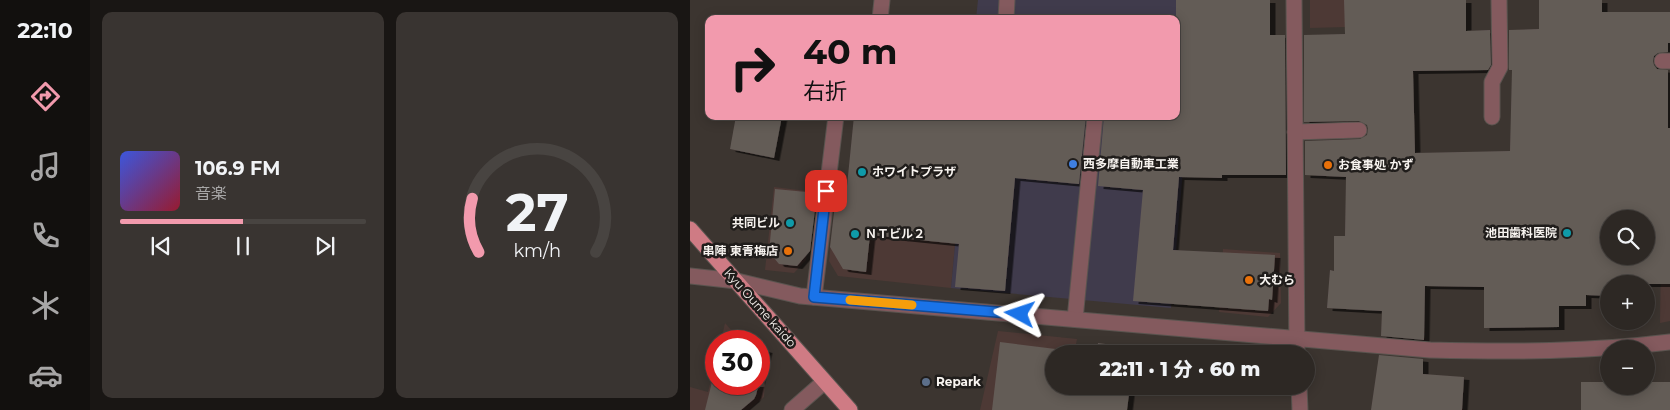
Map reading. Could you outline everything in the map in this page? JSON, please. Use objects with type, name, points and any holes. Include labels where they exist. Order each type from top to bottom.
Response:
[{"type":"main road","name":"Kyu Oume kaido","points":[[690,229],[850,410]]},
{"type":"street","points":[[880,15],[882,0]]},
{"type":"street","points":[[1006,15],[1007,0]]},
{"type":"street","points":[[1294,0],[1297,345]]},
{"type":"street","points":[[1492,117],[1492,82],[1500,67],[1499,0]]},
{"type":"street","points":[[814,297],[836,120]]},
{"type":"street","points":[[1075,319],[1095,120]]},
{"type":"street","points":[[1295,132],[1359,130]]},
{"type":"street","points":[[690,276],[737,281],[800,296],[1075,319],[1289,345]]},
{"type":"street","points":[[1315,347],[1495,352],[1570,351],[1670,342]]},
{"type":"street","points":[[792,410],[824,382]]},
{"type":"street","points":[[1299,395],[1300,410]]},
{"type":"shaded area","name":"西多摩自動車工業","points":[[978,0],[1193,0],[1193,53],[1171,308],[951,288],[967,120],[1180,120],[1180,15],[976,15]]},
{"type":"shaded area","points":[[1310,0],[1407,0],[1382,26],[1310,28]]},
{"type":"shaded area","points":[[965,140],[951,288],[838,276],[829,261],[837,194],[876,198]]},
{"type":"shaded area","name":"共同ビル","points":[[774,187],[815,192],[806,260],[794,273],[765,270]]},
{"type":"shaded area","name":"大むら","points":[[1223,249],[1280,253],[1281,303],[1268,317],[1219,312]]},
{"type":"shaded area","points":[[1661,257],[1670,257],[1670,321],[1660,323]]},
{"type":"shaded area","points":[[725,323],[731,330],[723,330]]},
{"type":"shaded area","points":[[998,331],[1077,339],[1076,345],[1045,345],[1045,395],[1057,395],[1061,410],[980,410]]},
{"type":"shaded area","points":[[690,387],[705,391],[705,395],[764,395],[764,397],[749,410],[690,410]]},
{"type":"building","points":[[1176,0],[1270,0],[1270,35],[1285,35],[1286,175],[1222,175],[1222,178],[1179,177],[1173,250],[1275,255],[1272,300],[1269,299],[1268,311],[1133,301],[1143,190],[1098,186],[1104,120],[1180,120],[1180,15],[1176,15]]},
{"type":"building","points":[[1344,0],[1466,0],[1466,31],[1490,30],[1491,65],[1488,70],[1413,71],[1415,153],[1510,151],[1512,70],[1509,70],[1509,30],[1539,29],[1539,0],[1602,0],[1602,12],[1670,12],[1670,43],[1668,43],[1668,52],[1658,53],[1654,56],[1653,61],[1657,69],[1668,70],[1670,284],[1655,284],[1655,275],[1600,275],[1600,296],[1586,295],[1586,306],[1559,306],[1559,327],[1484,328],[1484,287],[1425,286],[1424,340],[1381,336],[1382,311],[1327,308],[1330,270],[1334,271],[1334,236],[1345,236],[1346,177],[1305,175],[1305,141],[1360,139],[1367,135],[1368,129],[1367,125],[1359,121],[1304,122],[1304,35],[1345,34]]},
{"type":"building","points":[[735,120],[781,120],[774,158],[730,149]]},
{"type":"building","points":[[854,120],[1086,120],[1079,184],[1015,178],[1005,291],[955,287],[959,244],[870,235],[866,272],[843,269],[830,247],[836,195],[846,196]]},
{"type":"building","name":"共同ビル","points":[[775,189],[817,193],[810,251],[797,266],[779,264],[769,252]]},
{"type":"building","points":[[1000,342],[1045,348],[1045,395],[1129,395],[1127,410],[992,410]]},
{"type":"building","points":[[1379,355],[1423,359],[1423,374],[1464,377],[1462,410],[1371,410]]},
{"type":"building","points":[[1581,382],[1600,382],[1600,395],[1655,395],[1655,382],[1670,382],[1670,410],[1581,410]]},
{"type":"building","points":[[709,395],[756,395],[741,410],[705,410]]},
{"type":"slow traffic","points":[[850,300],[912,305]]},
{"type":"place","name":"西多摩自動車工業","points":[[1073,164]]},
{"type":"place","name":"お食事処 かず","points":[[1328,165]]},
{"type":"place","name":"ホワイトプラザ","points":[[862,172]]},
{"type":"place","name":"共同ビル","points":[[790,223]]},
{"type":"place","name":"池田歯科医院","points":[[1567,233]]},
{"type":"place","name":"ＮＴビル２","points":[[855,234]]},
{"type":"place","name":"串陣 東青梅店","points":[[788,251]]},
{"type":"place","name":"大むら","points":[[1249,280]]},
{"type":"place","name":"Repark","points":[[926,382]]},
{"type":"route","points":[[826,191],[814,297],[1020,314]]}]
